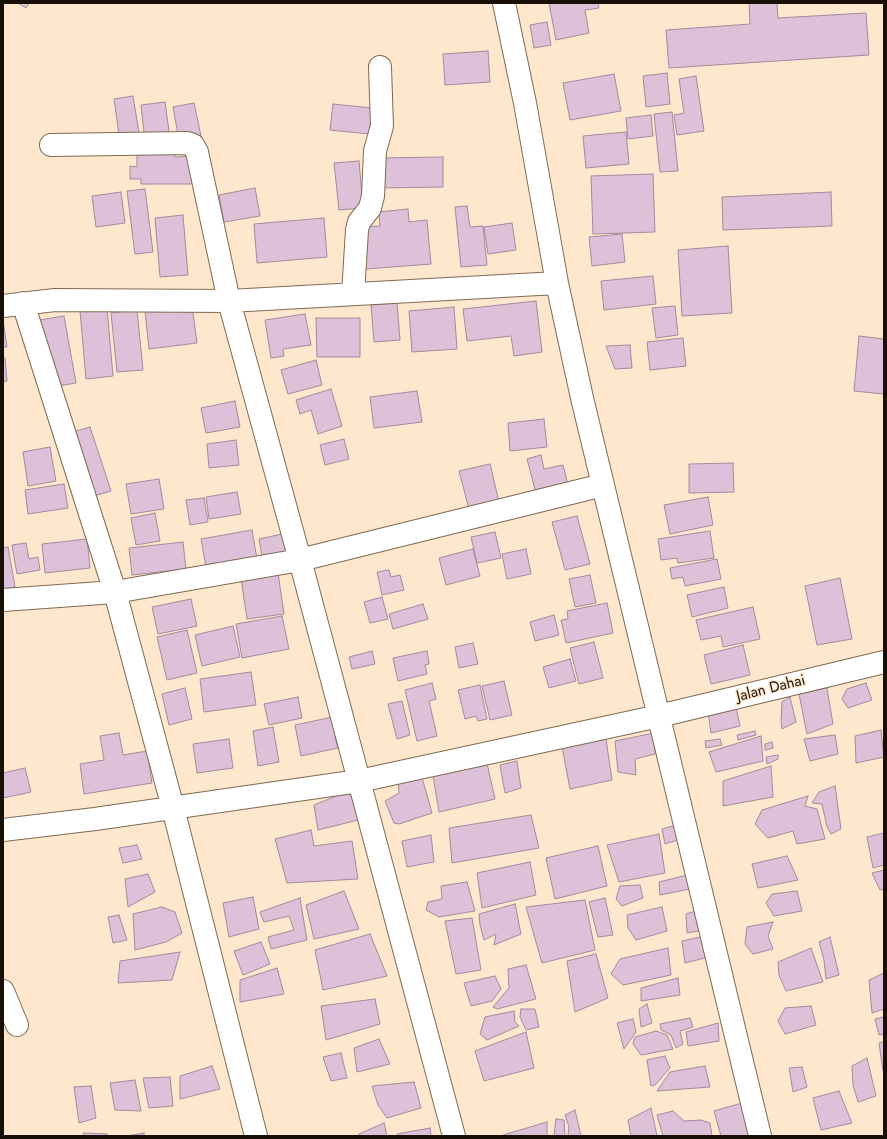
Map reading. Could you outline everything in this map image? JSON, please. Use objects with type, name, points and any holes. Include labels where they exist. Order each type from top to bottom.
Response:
[{"type":"street","points":[[504,3],[527,110],[557,284],[582,398],[760,1136]]},
{"type":"street","points":[[353,294],[357,230],[359,222],[370,208],[373,196],[375,151],[382,126],[380,67]]},
{"type":"street","points":[[51,145],[187,143],[193,145],[197,152],[229,301],[454,1136]]},
{"type":"street","points":[[256,1136],[173,808],[114,592],[13,304],[55,300],[229,301],[557,284]]},
{"type":"street","points":[[3,600],[114,592],[300,560],[603,485]]},
{"type":"street","name":"Jalan Dahai","points":[[3,830],[95,820],[359,781],[659,716],[884,662]]},
{"type":"street","points":[[3,991],[16,1026]]},
{"type":"building","points":[[18,3],[29,3],[26,8]]},
{"type":"building","points":[[549,3],[598,3],[599,8],[585,10],[589,33],[556,40]]},
{"type":"building","points":[[749,3],[777,3],[778,18],[866,13],[869,55],[669,68],[666,30],[750,24]]},
{"type":"building","points":[[547,22],[551,45],[534,48],[530,25]]},
{"type":"building","points":[[488,51],[490,82],[445,85],[443,54]]},
{"type":"building","points":[[667,73],[670,104],[646,107],[643,76]]},
{"type":"building","points":[[614,74],[621,111],[570,120],[563,83]]},
{"type":"building","points":[[696,76],[704,131],[677,135],[674,115],[684,113],[679,79]]},
{"type":"building","points":[[133,96],[140,139],[120,142],[114,99]]},
{"type":"building","points":[[165,102],[170,138],[145,142],[141,105]]},
{"type":"building","points":[[194,103],[201,136],[179,140],[173,107]]},
{"type":"building","points":[[333,104],[372,108],[369,134],[330,130]]},
{"type":"building","points":[[672,112],[678,171],[660,172],[654,114]]},
{"type":"building","points":[[651,115],[653,136],[628,139],[626,118]]},
{"type":"building","points":[[626,132],[629,164],[586,168],[583,136]]},
{"type":"building","points":[[137,146],[175,146],[175,157],[195,156],[194,184],[141,184],[141,179],[130,179],[130,166],[137,167]]},
{"type":"building","points":[[443,157],[443,187],[379,188],[379,158]]},
{"type":"building","points":[[359,161],[363,208],[339,210],[334,163]]},
{"type":"building","points":[[653,174],[655,232],[593,234],[591,176]]},
{"type":"building","points":[[255,188],[260,216],[224,222],[219,195]]},
{"type":"building","points":[[145,189],[153,252],[135,254],[127,191]]},
{"type":"building","points":[[121,192],[125,223],[96,227],[92,196]]},
{"type":"building","points":[[831,192],[832,226],[723,230],[722,197]]},
{"type":"building","points":[[467,206],[470,227],[483,226],[487,265],[461,267],[455,207]]},
{"type":"building","points":[[408,209],[409,222],[427,220],[431,264],[366,269],[362,227],[380,226],[379,212]]},
{"type":"building","points":[[183,215],[188,275],[160,277],[155,218]]},
{"type":"building","points":[[324,218],[327,257],[257,263],[254,224]]},
{"type":"building","points":[[512,223],[516,250],[488,254],[484,227]]},
{"type":"building","points":[[622,234],[625,262],[592,266],[589,237]]},
{"type":"building","points":[[728,246],[732,313],[682,316],[678,250]]},
{"type":"building","points":[[653,276],[656,304],[604,310],[601,281]]},
{"type":"building","points":[[536,301],[542,352],[514,356],[511,336],[467,341],[463,309]]},
{"type":"building","points":[[397,303],[400,340],[374,342],[371,305]]},
{"type":"building","points":[[192,305],[197,343],[149,349],[145,311]]},
{"type":"building","points":[[675,306],[678,335],[656,338],[652,308]]},
{"type":"building","points":[[454,307],[457,349],[412,352],[409,311]]},
{"type":"building","points":[[107,308],[113,376],[86,379],[80,311]]},
{"type":"building","points":[[137,310],[143,370],[117,372],[111,313]]},
{"type":"building","points":[[305,314],[311,345],[283,349],[284,356],[271,358],[265,320]]},
{"type":"building","points":[[64,316],[76,383],[52,387],[40,320]]},
{"type":"building","points":[[316,318],[360,318],[360,357],[317,357]]},
{"type":"building","points":[[3,320],[7,347],[3,347]]},
{"type":"building","points":[[859,336],[884,339],[884,394],[854,391]]},
{"type":"building","points":[[683,338],[686,366],[650,370],[647,342]]},
{"type":"building","points":[[630,345],[632,368],[615,369],[606,346]]},
{"type":"building","points":[[3,358],[5,358],[7,381],[3,382]]},
{"type":"building","points":[[316,360],[322,385],[288,394],[281,370]]},
{"type":"building","points":[[331,389],[342,426],[318,434],[311,410],[300,414],[296,400]]},
{"type":"building","points":[[417,391],[422,422],[374,428],[370,397]]},
{"type":"building","points":[[235,401],[240,427],[206,433],[201,408]]},
{"type":"building","points":[[544,419],[547,447],[510,451],[508,423]]},
{"type":"building","points":[[90,427],[111,491],[87,498],[66,434]]},
{"type":"building","points":[[344,439],[349,459],[325,465],[320,445]]},
{"type":"building","points":[[236,440],[239,465],[209,468],[207,444]]},
{"type":"building","points":[[50,447],[56,481],[28,486],[23,452]]},
{"type":"building","points":[[541,455],[544,469],[563,465],[569,489],[537,497],[527,459]]},
{"type":"building","points":[[733,463],[734,492],[689,493],[689,464]]},
{"type":"building","points":[[490,464],[499,502],[469,509],[459,471]]},
{"type":"building","points":[[159,479],[164,509],[131,514],[126,484]]},
{"type":"building","points":[[64,484],[68,508],[28,514],[25,490]]},
{"type":"building","points":[[237,492],[241,514],[209,519],[206,497]]},
{"type":"building","points":[[708,497],[713,525],[670,534],[664,505]]},
{"type":"building","points":[[204,498],[208,522],[190,525],[186,500]]},
{"type":"building","points":[[155,513],[160,541],[136,545],[131,518]]},
{"type":"building","points":[[577,516],[590,564],[565,570],[552,522]]},
{"type":"building","points":[[252,530],[257,559],[206,567],[201,539]]},
{"type":"building","points":[[710,531],[714,558],[678,563],[677,558],[661,560],[658,539]]},
{"type":"building","points":[[495,532],[501,558],[477,563],[471,537]]},
{"type":"building","points":[[282,534],[287,557],[263,562],[259,539]]},
{"type":"building","points":[[87,539],[90,568],[45,573],[42,544]]},
{"type":"building","points":[[183,542],[186,569],[132,575],[129,548]]},
{"type":"building","points":[[26,543],[29,559],[38,557],[40,570],[17,574],[12,545]]},
{"type":"building","points":[[8,547],[15,587],[3,589],[3,548]]},
{"type":"building","points":[[473,549],[480,576],[446,585],[439,558]]},
{"type":"building","points":[[526,549],[531,574],[507,579],[502,554]]},
{"type":"building","points":[[717,559],[721,579],[685,586],[683,577],[672,579],[670,568]]},
{"type":"building","points":[[389,570],[391,577],[400,575],[404,590],[382,595],[377,572]]},
{"type":"building","points":[[278,573],[284,614],[247,619],[241,578]]},
{"type":"building","points":[[590,575],[596,603],[575,607],[569,579]]},
{"type":"building","points":[[840,578],[852,639],[817,645],[805,586]]},
{"type":"building","points":[[724,587],[728,608],[692,617],[687,595]]},
{"type":"building","points":[[382,597],[388,619],[370,623],[364,602]]},
{"type":"building","points":[[191,599],[197,626],[158,634],[152,607]]},
{"type":"building","points":[[607,603],[613,633],[566,643],[561,620],[568,619],[567,611]]},
{"type":"building","points":[[423,604],[428,619],[393,629],[389,614]]},
{"type":"building","points":[[753,607],[760,639],[723,647],[721,636],[701,640],[696,620]]},
{"type":"building","points":[[554,615],[559,635],[535,641],[530,622]]},
{"type":"building","points":[[282,616],[289,649],[242,658],[236,624]]},
{"type":"building","points":[[233,626],[240,657],[202,666],[195,635]]},
{"type":"building","points":[[187,630],[197,673],[167,680],[157,637]]},
{"type":"building","points":[[594,642],[603,678],[579,684],[570,648]]},
{"type":"building","points":[[473,643],[478,664],[459,668],[455,647]]},
{"type":"building","points":[[743,645],[750,675],[711,684],[704,655]]},
{"type":"building","points":[[372,651],[375,664],[352,669],[349,657]]},
{"type":"building","points":[[427,651],[429,664],[425,665],[427,674],[398,681],[393,658]]},
{"type":"building","points":[[570,659],[576,681],[549,688],[543,667]]},
{"type":"building","points":[[251,672],[256,705],[204,712],[200,679]]},
{"type":"building","points":[[504,681],[512,715],[490,720],[482,686]]},
{"type":"building","points":[[432,683],[436,699],[429,701],[437,736],[417,741],[405,690]]},
{"type":"building","points":[[866,683],[872,700],[848,708],[842,699],[847,689]]},
{"type":"building","points":[[480,685],[487,719],[478,721],[476,716],[465,719],[458,690]]},
{"type":"building","points":[[185,688],[192,719],[169,725],[162,694]]},
{"type":"building","points":[[827,688],[833,724],[807,734],[799,694]]},
{"type":"building","points":[[298,697],[302,718],[269,725],[264,704]]},
{"type":"building","points":[[790,697],[796,722],[782,729],[782,702]]},
{"type":"building","points":[[402,701],[410,735],[397,739],[388,704]]},
{"type":"building","points":[[736,707],[740,726],[711,733],[708,712]]},
{"type":"building","points":[[337,716],[341,735],[335,737],[338,748],[301,756],[295,725]]},
{"type":"building","points":[[273,727],[279,762],[258,766],[253,731]]},
{"type":"building","points":[[881,730],[884,757],[856,763],[855,736]]},
{"type":"building","points":[[755,731],[756,735],[738,740],[737,735]]},
{"type":"building","points":[[119,733],[123,755],[147,751],[152,783],[84,794],[80,764],[104,760],[100,736]]},
{"type":"building","points":[[654,733],[655,754],[635,759],[636,775],[618,772],[615,741]]},
{"type":"building","points":[[835,735],[838,754],[810,761],[804,739]]},
{"type":"building","points":[[761,736],[763,761],[716,772],[709,752]]},
{"type":"building","points":[[229,739],[233,768],[197,773],[193,744]]},
{"type":"building","points":[[606,739],[612,780],[570,789],[562,747]]},
{"type":"building","points":[[720,739],[722,745],[706,748],[705,741]]},
{"type":"building","points":[[772,742],[773,748],[765,750],[765,744]]},
{"type":"building","points":[[778,755],[778,759],[767,764],[766,757]]},
{"type":"building","points":[[486,759],[495,799],[439,812],[432,770]]},
{"type":"building","points":[[517,761],[521,788],[505,793],[500,765]]},
{"type":"building","points":[[771,766],[773,797],[723,806],[723,781]]},
{"type":"building","points":[[25,768],[31,792],[3,798],[3,773]]},
{"type":"building","points":[[421,774],[432,813],[399,824],[394,823],[385,801],[399,793],[398,779]]},
{"type":"building","points":[[835,786],[841,829],[831,834],[827,827],[822,804],[812,803],[819,792]]},
{"type":"building","points":[[351,790],[358,820],[318,830],[314,805]]},
{"type":"building","points":[[808,796],[805,806],[817,809],[825,839],[797,844],[793,831],[768,838],[755,824],[762,810]]},
{"type":"building","points":[[531,815],[539,848],[452,863],[449,828]]},
{"type":"building","points":[[676,825],[681,839],[665,844],[662,829]]},
{"type":"building","points":[[311,830],[314,846],[352,841],[358,879],[287,883],[275,839]]},
{"type":"building","points":[[884,833],[884,865],[873,868],[867,837]]},
{"type":"building","points":[[659,834],[665,873],[619,882],[607,845]]},
{"type":"building","points":[[431,835],[434,862],[407,867],[402,841]]},
{"type":"building","points":[[137,845],[142,859],[123,863],[119,848]]},
{"type":"building","points":[[598,846],[607,886],[555,899],[546,858]]},
{"type":"building","points":[[787,856],[798,880],[758,888],[752,864]]},
{"type":"building","points":[[530,862],[536,895],[482,908],[477,873]]},
{"type":"building","points":[[884,870],[884,889],[880,890],[872,873]]},
{"type":"building","points":[[148,874],[155,892],[128,907],[125,879]]},
{"type":"building","points":[[691,874],[695,888],[660,895],[659,882]]},
{"type":"building","points":[[467,882],[475,911],[439,917],[426,910],[428,902],[442,899],[441,886]]},
{"type":"building","points":[[640,885],[643,898],[622,906],[616,899],[620,886]]},
{"type":"building","points":[[344,891],[359,929],[314,939],[306,905]]},
{"type":"building","points":[[797,891],[802,911],[774,916],[766,903],[772,894]]},
{"type":"building","points":[[253,897],[259,929],[229,937],[223,903]]},
{"type":"building","points":[[300,898],[307,940],[271,949],[268,937],[294,930],[289,916],[264,922],[260,912]]},
{"type":"building","points":[[605,898],[613,935],[598,937],[589,902]]},
{"type":"building","points":[[585,900],[595,950],[542,963],[526,907]]},
{"type":"building","points":[[515,904],[521,934],[494,945],[496,934],[484,940],[479,914]]},
{"type":"building","points":[[162,907],[175,912],[182,933],[166,942],[135,950],[133,914]]},
{"type":"building","points":[[662,907],[667,931],[636,940],[628,928],[627,915]]},
{"type":"building","points":[[699,910],[705,930],[687,933],[686,914]]},
{"type":"building","points":[[119,915],[127,940],[113,943],[108,917]]},
{"type":"building","points":[[472,918],[481,970],[456,974],[445,921]]},
{"type":"building","points":[[773,922],[768,936],[773,949],[753,954],[745,944],[747,927]]},
{"type":"building","points":[[370,934],[387,976],[323,990],[315,950]]},
{"type":"building","points":[[705,936],[709,957],[685,963],[682,941]]},
{"type":"building","points":[[830,937],[839,975],[826,979],[824,960],[819,942]]},
{"type":"building","points":[[261,942],[270,964],[243,975],[234,951]]},
{"type":"building","points":[[668,948],[671,975],[623,985],[611,974],[620,959]]},
{"type":"building","points":[[811,948],[823,982],[786,991],[779,975],[778,962]]},
{"type":"building","points":[[180,952],[172,980],[118,983],[120,961]]},
{"type":"building","points":[[596,954],[608,998],[575,1012],[567,961]]},
{"type":"building","points":[[526,965],[536,999],[497,1009],[493,1007],[509,988],[508,969]]},
{"type":"building","points":[[277,968],[284,994],[240,1002],[240,980]]},
{"type":"building","points":[[884,973],[884,1009],[872,1013],[869,980]]},
{"type":"building","points":[[495,976],[501,989],[492,1001],[471,1006],[464,983]]},
{"type":"building","points":[[678,978],[680,995],[641,1001],[641,988]]},
{"type":"building","points":[[375,999],[380,1024],[326,1040],[321,1006]]},
{"type":"building","points":[[647,1004],[652,1023],[641,1027],[639,1009]]},
{"type":"building","points":[[811,1006],[816,1025],[785,1034],[778,1021],[785,1008]]},
{"type":"building","points":[[521,1009],[535,1009],[539,1027],[526,1030],[520,1017]]},
{"type":"building","points":[[514,1011],[515,1022],[519,1026],[487,1040],[480,1034],[485,1017]]},
{"type":"building","points":[[884,1017],[884,1034],[879,1035],[875,1019]]},
{"type":"building","points":[[690,1018],[693,1027],[680,1031],[683,1044],[676,1048],[671,1035],[661,1030],[660,1024]]},
{"type":"building","points":[[633,1019],[636,1032],[624,1049],[617,1023]]},
{"type":"building","points":[[718,1023],[719,1041],[688,1046],[686,1032]]},
{"type":"building","points":[[656,1031],[667,1035],[673,1049],[641,1055],[633,1044],[635,1037]]},
{"type":"building","points":[[526,1032],[534,1068],[484,1081],[475,1051]]},
{"type":"building","points":[[379,1039],[390,1064],[357,1072],[354,1048]]},
{"type":"building","points":[[884,1042],[884,1070],[883,1071],[879,1043]]},
{"type":"building","points":[[341,1053],[347,1078],[331,1081],[323,1057]]},
{"type":"building","points":[[665,1056],[670,1068],[655,1085],[651,1086],[647,1060]]},
{"type":"building","points":[[867,1058],[876,1096],[858,1102],[853,1085],[852,1066]]},
{"type":"building","points":[[212,1066],[220,1089],[180,1099],[180,1076]]},
{"type":"building","points":[[705,1066],[710,1087],[657,1091],[670,1072]]},
{"type":"building","points":[[802,1067],[807,1087],[793,1092],[789,1068]]},
{"type":"building","points":[[170,1077],[173,1106],[149,1108],[143,1078]]},
{"type":"building","points":[[135,1080],[141,1111],[115,1110],[110,1083]]},
{"type":"building","points":[[414,1082],[421,1108],[387,1118],[378,1105],[372,1086]]},
{"type":"building","points":[[91,1086],[96,1118],[79,1123],[74,1087]]},
{"type":"building","points":[[839,1091],[852,1123],[821,1130],[813,1098]]},
{"type":"building","points":[[742,1103],[752,1136],[721,1136],[714,1111]]},
{"type":"building","points":[[651,1108],[657,1136],[631,1136],[628,1120]]},
{"type":"building","points":[[575,1110],[581,1136],[569,1136],[569,1127],[565,1115]]},
{"type":"building","points":[[673,1111],[684,1121],[701,1120],[710,1123],[712,1136],[663,1136],[657,1115]]},
{"type":"building","points":[[556,1119],[564,1120],[565,1136],[554,1136]]},
{"type":"building","points":[[547,1122],[547,1136],[503,1136],[503,1135]]},
{"type":"building","points":[[384,1123],[387,1136],[359,1136],[359,1134]]},
{"type":"building","points":[[430,1128],[431,1136],[398,1136],[397,1134]]},
{"type":"building","points":[[84,1133],[107,1134],[108,1136],[82,1136]]},
{"type":"building","points":[[144,1133],[144,1136],[127,1136]]}]
